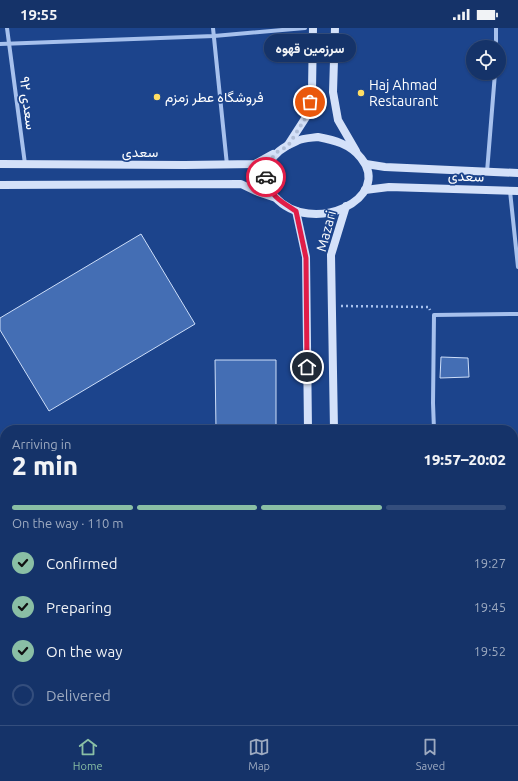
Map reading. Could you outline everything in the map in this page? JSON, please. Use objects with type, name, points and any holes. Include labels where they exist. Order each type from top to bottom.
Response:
[{"type":"main road","points":[[288,146],[308,114],[312,90],[313,28]]},
{"type":"main road","points":[[0,185],[242,184],[258,192],[276,198],[296,211],[316,215],[337,211],[357,200],[365,190],[369,177],[366,164],[358,154],[338,120],[333,92],[335,28]]},
{"type":"main road","points":[[276,198],[268,188],[265,175],[269,162],[277,152],[288,146],[298,141],[318,137],[338,141],[358,154]]},
{"type":"main road","name":"سعدی","points":[[0,164],[255,164],[277,152]]},
{"type":"main road","name":"سعدی","points":[[366,164],[385,167],[518,173]]},
{"type":"main road","name":"سعدی","points":[[365,190],[389,187],[514,191]]},
{"type":"main road","name":"Mazari","points":[[334,425],[331,255],[346,206]]},
{"type":"main road","name":"Mazari","points":[[296,211],[306,258],[308,425]]},
{"type":"street","name":"سعدی ۹۲","points":[[7,28],[25,164]]},
{"type":"street","points":[[213,28],[227,165]]},
{"type":"street","points":[[0,44],[214,36],[305,28]]},
{"type":"street","points":[[496,28],[496,40]]},
{"type":"street","points":[[487,172],[494,80]]},
{"type":"street","points":[[514,191],[518,268]]},
{"type":"street","points":[[434,425],[434,315],[518,314]]},
{"type":"path","points":[[332,306],[428,307],[434,315]]},
{"type":"building","points":[[141,234],[195,324],[49,411],[0,330],[0,318]]},
{"type":"building","points":[[441,357],[468,358],[469,377],[440,378]]},
{"type":"building","points":[[215,360],[276,360],[276,425],[216,425]]},
{"type":"way so far","points":[[266,177],[265,175],[269,162],[277,152],[288,146],[308,114],[310,102]]},
{"type":"place","name":"Haj Ahmad Restaurant","points":[[361,93]]},
{"type":"place","name":"فروشگاه عطر زمزم","points":[[157,97]]},
{"type":"place","name":"سرزمین قهوه","points":[[310,102]]},
{"type":"route","points":[[266,177],[268,188],[276,198],[296,211],[306,258],[307,367]]}]
